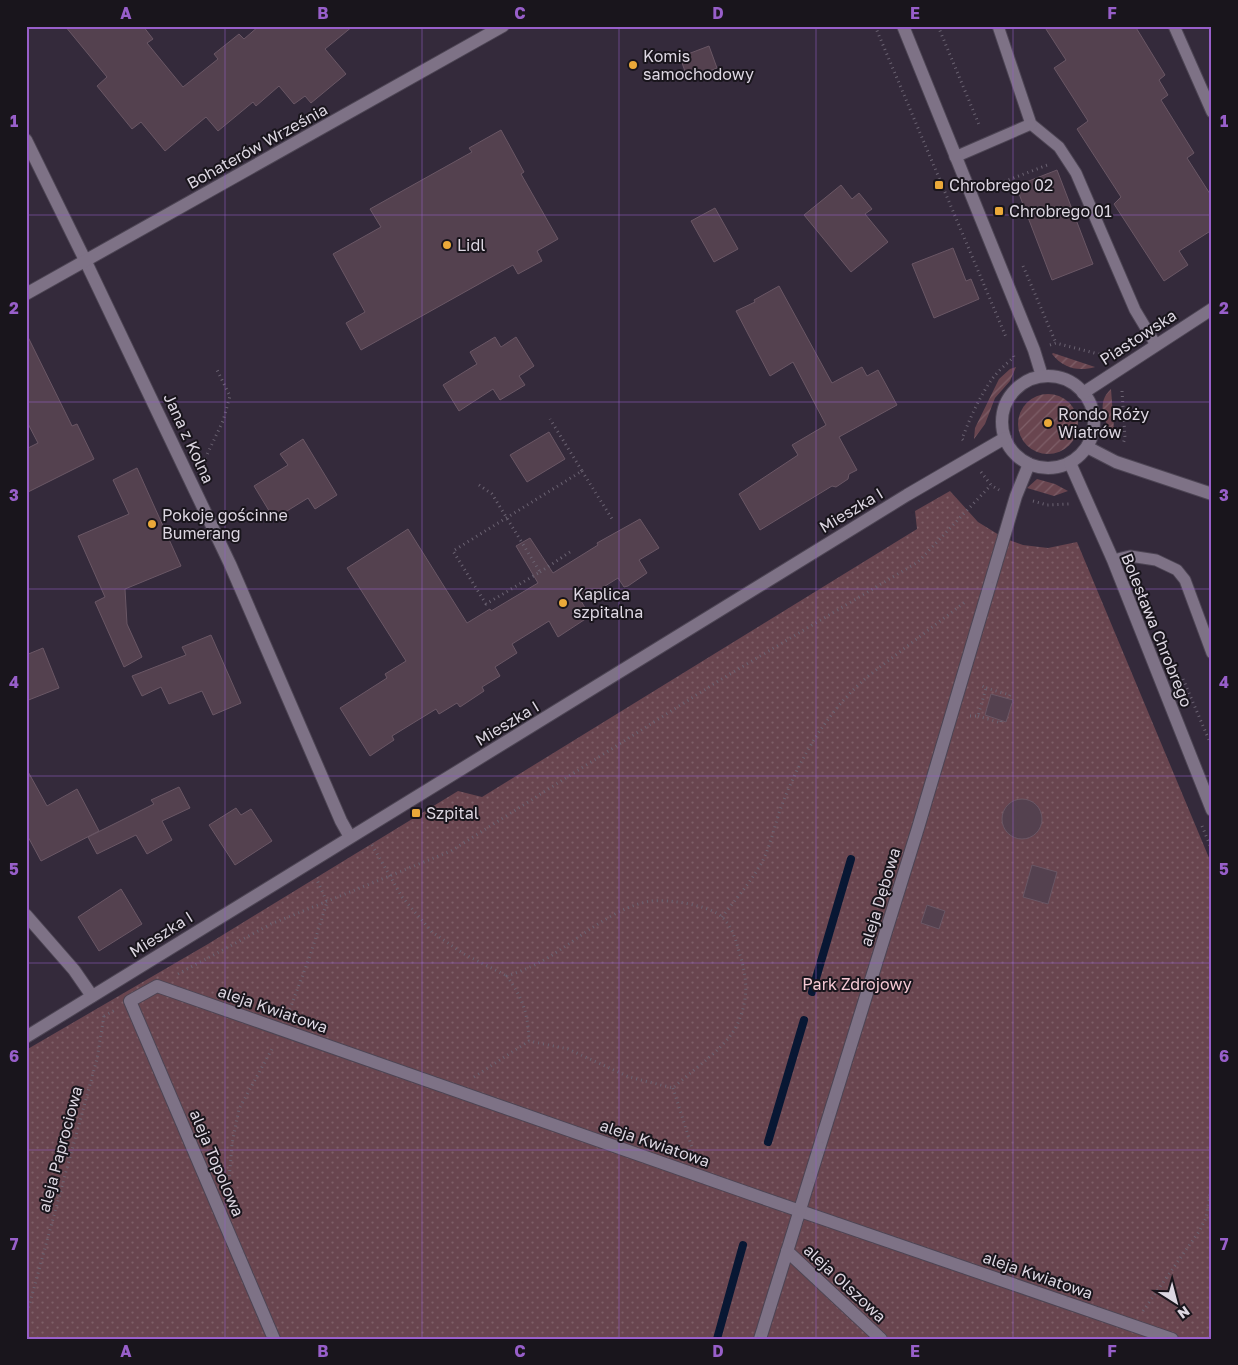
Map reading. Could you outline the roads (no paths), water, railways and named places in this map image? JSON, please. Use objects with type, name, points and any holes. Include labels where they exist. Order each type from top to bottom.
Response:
[{"type":"street","name":"Bohaterów Września","points":[[26,294],[503,26]]},
{"type":"street","points":[[903,26],[1034,350],[1042,376]]},
{"type":"street","name":"Jana z Kolna","points":[[26,140],[188,473],[230,564],[341,821],[350,837]]},
{"type":"street","name":"Piastowska","points":[[1083,393],[1212,309]]},
{"type":"street","points":[[1042,376],[1064,379],[1077,386],[1083,393],[1088,398],[1093,413],[1094,427],[1087,447],[1080,455],[1070,462],[1053,468],[1041,468],[1029,464],[1016,455],[1005,438],[1003,429],[1003,413],[1011,395],[1023,384],[1042,376]]},
{"type":"street","name":"Mieszka I","points":[[26,1037],[971,456],[1005,438]]},
{"type":"street","points":[[1087,447],[1116,462],[1212,494]]},
{"type":"street","name":"Bolesława Chrobrego","points":[[1070,462],[1113,560],[1212,810]]},
{"type":"street","name":"aleja Dębowa","points":[[760,1339],[918,828],[1016,496],[1029,464]]},
{"type":"street","points":[[26,915],[74,970],[92,996]]},
{"type":"street","name":"aleja Kwiatowa","points":[[157,986],[1172,1339]]},
{"type":"street","name":"aleja Topolowa","points":[[157,986],[130,1001],[274,1339]]},
{"type":"street","name":"aleja Olszowa","points":[[787,1251],[881,1339]]},
{"type":"lane","points":[[998,26],[1031,124],[1059,147],[1076,172],[1135,310],[1156,345]]},
{"type":"lane","points":[[1174,26],[1212,112]]},
{"type":"lane","points":[[955,157],[1031,124]]},
{"type":"lane","points":[[1113,560],[1130,556],[1156,560],[1177,570],[1185,580],[1212,653]]},
{"type":"waterway","points":[[812,992],[851,859]]},
{"type":"waterway","points":[[768,1142],[804,1020]]},
{"type":"waterway","points":[[717,1339],[743,1245]]},
{"type":"place","name":"Komis samochodowy","points":[[633,65]]},
{"type":"place","name":"Chrobrego 02","points":[[939,185]]},
{"type":"place","name":"Chrobrego 01","points":[[999,211]]},
{"type":"place","name":"Lidl","points":[[447,245]]},
{"type":"place","name":"Rondo Róży Wiatrów","points":[[1048,423]]},
{"type":"place","name":"Pokoje gościnne Bumerang","points":[[152,524]]},
{"type":"place","name":"Kaplica szpitalna","points":[[563,603]]},
{"type":"place","name":"Szpital","points":[[416,813]]},
{"type":"park label","name":"Park Zdrojowy","points":[[857,984]]}]
